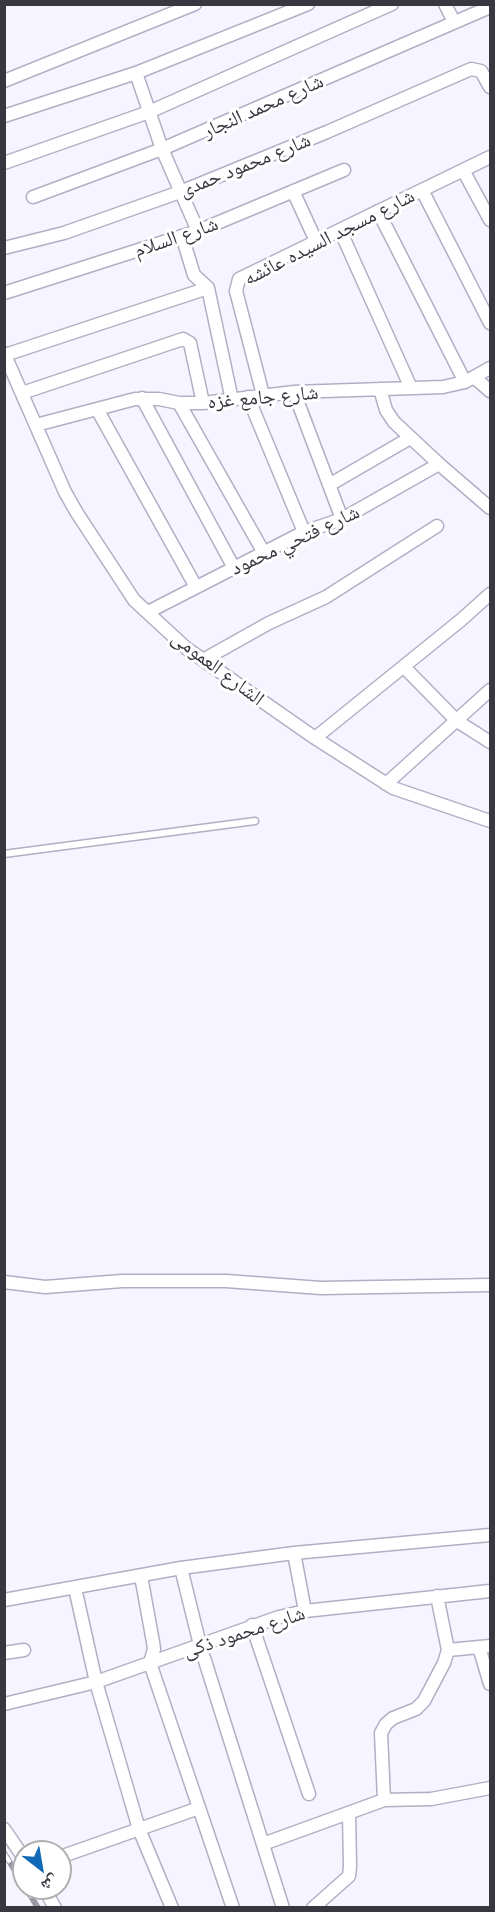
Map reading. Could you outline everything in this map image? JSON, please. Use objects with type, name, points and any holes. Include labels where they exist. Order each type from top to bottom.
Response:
[{"type":"street","points":[[4,81],[195,4]]},
{"type":"street","points":[[4,116],[136,74],[308,4]]},
{"type":"street","points":[[4,164],[149,112],[392,4]]},
{"type":"street","points":[[445,4],[454,22]]},
{"type":"street","name":"شارع محمد النجار","points":[[33,197],[162,149],[490,7]]},
{"type":"street","name":"شارع محمود حمدى","points":[[4,248],[64,232],[180,192],[327,132],[471,69],[481,71],[490,87]]},
{"type":"street","points":[[136,74],[162,149],[198,231]]},
{"type":"street","name":"شارع مسجد السيده عائشه","points":[[263,395],[236,291],[239,279],[490,157]]},
{"type":"street","name":"شارع السلام","points":[[4,293],[198,231],[344,170]]},
{"type":"street","points":[[463,170],[490,220]]},
{"type":"street","points":[[422,190],[490,323]]},
{"type":"street","points":[[293,191],[316,241]]},
{"type":"street","points":[[378,211],[470,380],[490,391]]},
{"type":"street","points":[[340,230],[411,388]]},
{"type":"street","points":[[182,236],[195,275],[208,288],[232,400]]},
{"type":"street","points":[[5,354],[208,288]]},
{"type":"street","points":[[22,393],[183,339],[190,344],[203,403]]},
{"type":"street","name":"الشارع العمومى","points":[[5,354],[53,468],[76,513],[134,600],[186,648],[315,738],[386,784],[490,821]]},
{"type":"street","name":"شارع جامع غزه","points":[[36,425],[135,399],[203,403],[294,392],[443,387],[470,380],[490,368]]},
{"type":"street","points":[[380,389],[389,416],[410,438],[490,508]]},
{"type":"street","points":[[294,392],[342,519]]},
{"type":"street","points":[[248,397],[304,532]]},
{"type":"street","points":[[142,399],[234,568]]},
{"type":"street","points":[[179,403],[264,553]]},
{"type":"street","points":[[97,409],[196,587]]},
{"type":"street","points":[[329,485],[410,438]]},
{"type":"street","name":"شارع فتحي محمود","points":[[148,612],[304,532],[342,519],[439,464]]},
{"type":"street","points":[[203,660],[269,623],[340,589],[437,526]]},
{"type":"street","points":[[315,738],[490,594]]},
{"type":"street","points":[[404,667],[457,721],[490,742]]},
{"type":"street","points":[[386,784],[490,690]]},
{"type":"street","points":[[4,1282],[45,1287],[122,1281],[226,1281],[321,1288],[490,1285]]},
{"type":"street","points":[[4,1600],[181,1568],[294,1553],[490,1535]]},
{"type":"street","points":[[294,1553],[305,1611]]},
{"type":"street","points":[[181,1568],[200,1645],[283,1908]]},
{"type":"street","points":[[141,1576],[153,1642],[150,1663],[233,1908]]},
{"type":"street","points":[[75,1588],[96,1682],[139,1829],[172,1908]]},
{"type":"street","name":"شارع محمود ذكى","points":[[4,1704],[96,1682],[252,1625],[305,1611],[490,1591]]},
{"type":"street","points":[[384,1800],[381,1733],[393,1718],[416,1709],[424,1701],[444,1663],[448,1650],[437,1596]]},
{"type":"street","points":[[252,1625],[309,1794]]},
{"type":"street","points":[[448,1650],[485,1647],[490,1684]]},
{"type":"street","points":[[4,1653],[24,1650]]},
{"type":"street","points":[[263,1844],[384,1800],[431,1799],[490,1788]]},
{"type":"street","points":[[72,1853],[199,1808]]},
{"type":"street","points":[[312,1908],[349,1876],[349,1814]]},
{"type":"lane","points":[[4,854],[255,821]]},
{"type":"railway","points":[[4,1853],[12,1866]]},
{"type":"railway","points":[[33,1900],[38,1908]]}]
